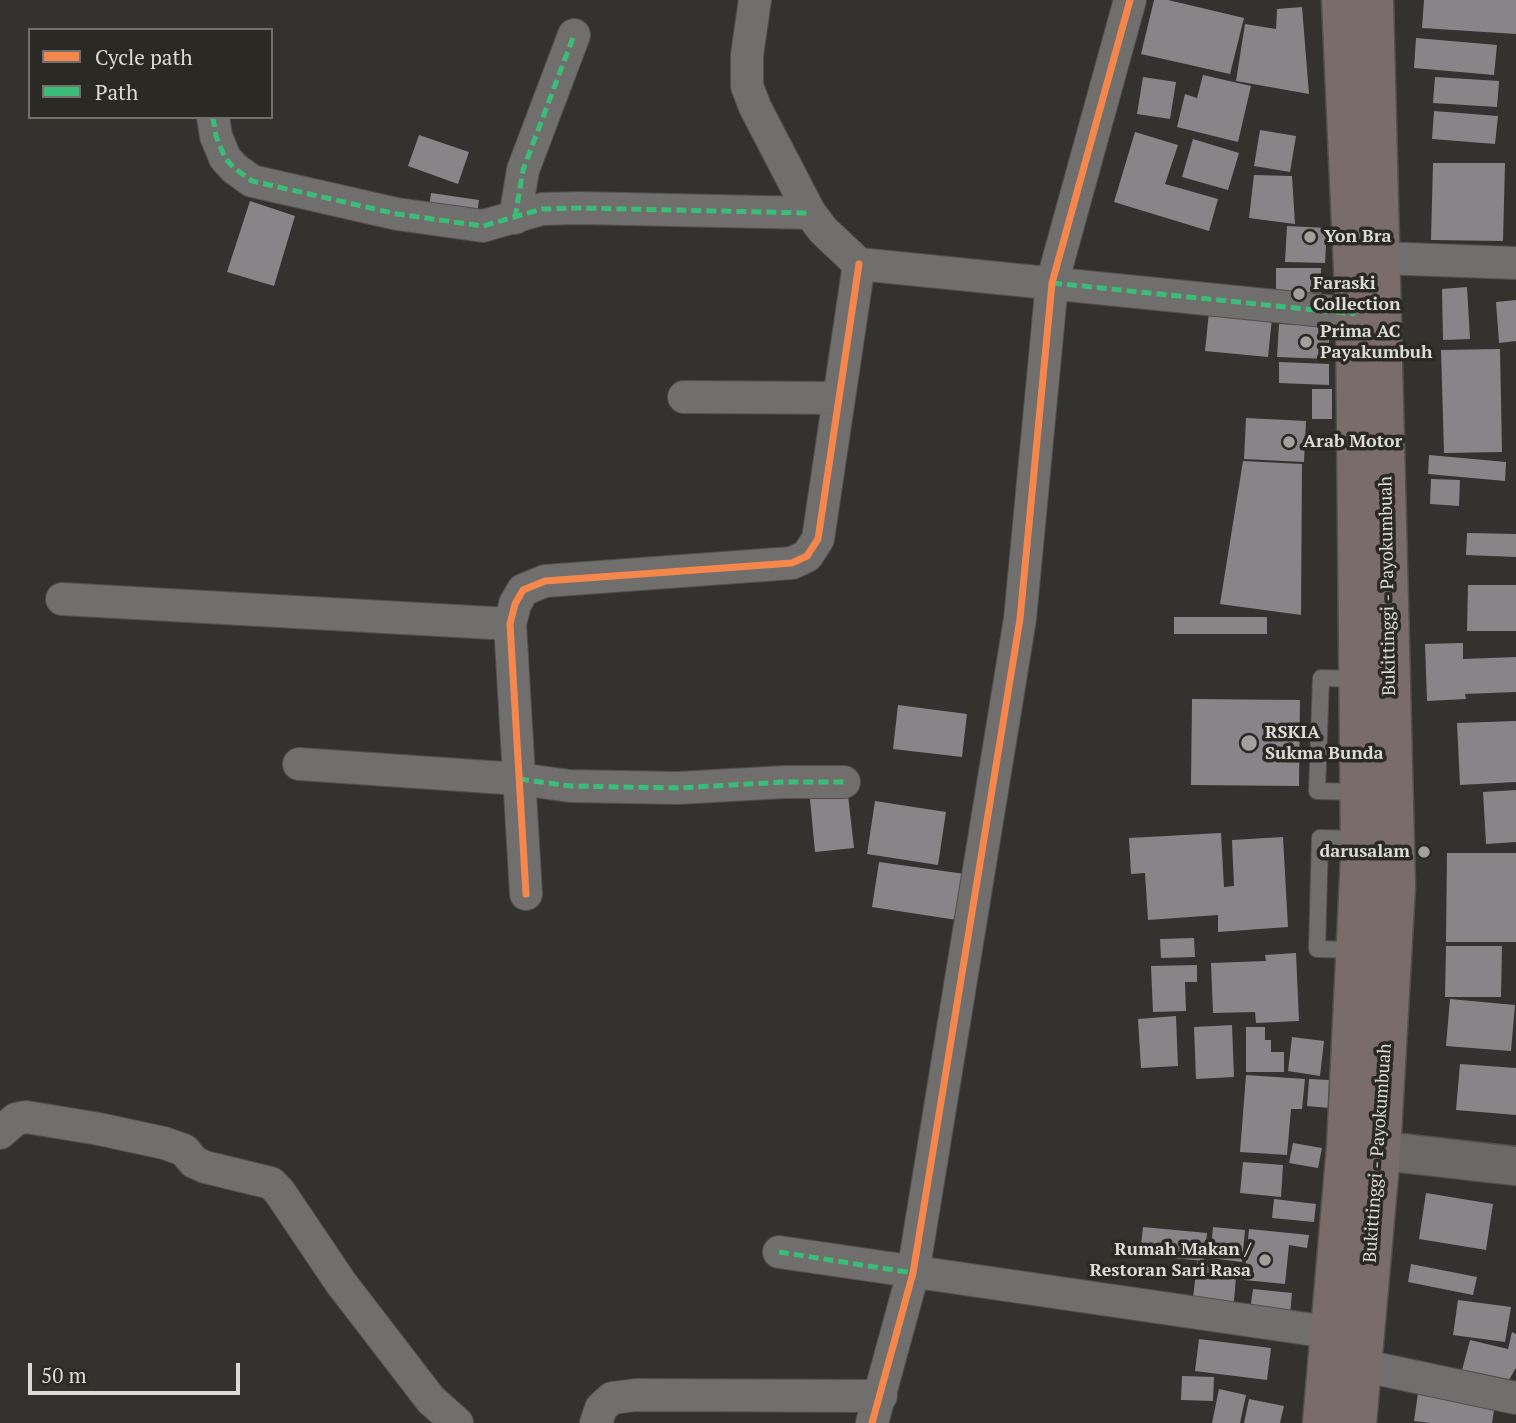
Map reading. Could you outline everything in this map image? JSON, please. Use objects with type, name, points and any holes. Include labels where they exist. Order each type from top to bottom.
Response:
[{"type":"highway","name":"Bukittinggi - Payokumbuah","points":[[1322,1423],[1328,1332],[1364,1149],[1395,886],[1372,523],[1355,314],[1341,0]]},
{"type":"highway","name":"Bukittinggi - Payokumbuah","points":[[1357,1423],[1364,1149],[1355,950],[1360,839],[1358,679],[1372,523],[1380,258],[1374,0]]},
{"type":"street","points":[[755,0],[747,55],[747,86],[754,107],[810,213],[823,230],[859,264],[1355,314]]},
{"type":"street","points":[[596,1423],[601,1408],[612,1398],[636,1395],[877,1410],[913,1273],[1020,620],[1052,283],[1130,0]]},
{"type":"street","points":[[515,218],[523,170],[573,35]]},
{"type":"street","points":[[213,119],[216,136],[225,158],[253,181],[422,218],[483,226],[542,209],[810,213]]},
{"type":"street","points":[[1380,258],[1516,263]]},
{"type":"street","points":[[526,894],[510,624],[515,604],[523,590],[545,581],[792,563],[807,556],[818,539],[859,264]]},
{"type":"street","points":[[684,397],[839,398]]},
{"type":"street","points":[[62,600],[510,624]]},
{"type":"street","points":[[299,764],[519,779],[570,786],[678,788],[785,782],[844,782]]},
{"type":"street","points":[[0,1133],[16,1119],[26,1117],[86,1127],[164,1143],[184,1150],[194,1161],[205,1167],[271,1183],[341,1283],[430,1400],[457,1423]]},
{"type":"street","points":[[1364,1149],[1516,1166]]},
{"type":"street","points":[[779,1252],[1328,1332]]},
{"type":"street","points":[[1360,1365],[1516,1398]]},
{"type":"building","points":[[1154,0],[1168,0],[1244,18],[1230,74],[1141,54]]},
{"type":"building","points":[[1424,0],[1516,0],[1516,34],[1422,28]]},
{"type":"building","points":[[1302,7],[1309,94],[1236,81],[1245,24],[1276,29],[1277,9]]},
{"type":"building","points":[[1416,38],[1497,45],[1494,75],[1414,68]]},
{"type":"building","points":[[1203,75],[1251,86],[1238,142],[1177,127],[1185,94],[1197,98]]},
{"type":"building","points":[[1143,77],[1176,82],[1170,119],[1137,114]]},
{"type":"building","points":[[1435,77],[1499,81],[1497,107],[1433,103]]},
{"type":"building","points":[[1434,111],[1498,116],[1495,144],[1432,139]]},
{"type":"building","points":[[1260,130],[1296,136],[1290,172],[1254,166]]},
{"type":"building","points":[[1135,132],[1178,145],[1165,184],[1218,199],[1209,231],[1114,202]]},
{"type":"building","points":[[419,135],[469,152],[458,184],[408,166]]},
{"type":"building","points":[[1193,139],[1239,153],[1228,190],[1182,177]]},
{"type":"building","points":[[1433,163],[1505,163],[1503,241],[1431,240]]},
{"type":"building","points":[[1254,175],[1292,176],[1295,224],[1249,218]]},
{"type":"building","points":[[431,193],[479,200],[476,222],[428,215]]},
{"type":"building","points":[[250,201],[295,216],[274,286],[227,272]]},
{"type":"building","points":[[1287,226],[1327,228],[1325,263],[1285,262]]},
{"type":"building","points":[[1276,268],[1321,268],[1321,304],[1276,303]]},
{"type":"building","points":[[1467,287],[1470,339],[1443,340],[1442,289]]},
{"type":"building","points":[[1516,300],[1516,341],[1499,343],[1496,302]]},
{"type":"building","points":[[1209,312],[1272,318],[1268,357],[1205,351]]},
{"type":"building","points":[[1279,324],[1330,326],[1328,359],[1277,357]]},
{"type":"building","points":[[1500,349],[1502,452],[1444,453],[1441,350]]},
{"type":"building","points":[[1279,362],[1329,364],[1329,385],[1279,383]]},
{"type":"building","points":[[1312,389],[1332,389],[1332,419],[1312,419]]},
{"type":"building","points":[[1246,418],[1306,421],[1304,462],[1244,459]]},
{"type":"building","points":[[1429,455],[1506,462],[1505,481],[1428,474]]},
{"type":"building","points":[[1243,461],[1302,464],[1301,615],[1220,604]]},
{"type":"building","points":[[1431,479],[1460,480],[1459,506],[1430,504]]},
{"type":"building","points":[[1467,533],[1516,534],[1516,557],[1466,555]]},
{"type":"building","points":[[1468,585],[1516,585],[1516,631],[1467,631]]},
{"type":"building","points":[[1174,617],[1267,617],[1267,634],[1174,634]]},
{"type":"building","points":[[1463,643],[1463,659],[1516,657],[1516,692],[1465,694],[1466,699],[1427,701],[1425,644]]},
{"type":"building","points":[[1192,699],[1300,700],[1299,786],[1191,785]]},
{"type":"building","points":[[898,705],[967,714],[962,757],[893,749]]},
{"type":"building","points":[[1516,721],[1516,782],[1460,785],[1457,723]]},
{"type":"building","points":[[1516,790],[1516,842],[1486,844],[1483,792]]},
{"type":"building","points":[[848,795],[854,848],[815,852],[810,799]]},
{"type":"building","points":[[875,801],[946,812],[938,865],[867,854]]},
{"type":"building","points":[[1221,833],[1224,887],[1234,886],[1232,840],[1283,837],[1288,927],[1218,932],[1218,915],[1148,920],[1145,873],[1131,874],[1129,838]]},
{"type":"building","points":[[1447,853],[1516,853],[1516,942],[1446,942]]},
{"type":"building","points":[[879,862],[965,874],[957,920],[872,907]]},
{"type":"building","points":[[1194,938],[1195,957],[1161,958],[1160,939]]},
{"type":"building","points":[[1446,946],[1502,946],[1501,997],[1445,997]]},
{"type":"building","points":[[1296,953],[1299,1021],[1256,1023],[1255,1012],[1213,1013],[1211,963],[1266,961],[1265,955]]},
{"type":"building","points":[[1197,965],[1197,982],[1185,982],[1186,1011],[1153,1012],[1151,966]]},
{"type":"building","points":[[1450,999],[1515,1005],[1511,1051],[1446,1046]]},
{"type":"building","points":[[1176,1016],[1178,1066],[1141,1068],[1138,1019]]},
{"type":"building","points":[[1232,1025],[1234,1077],[1196,1079],[1194,1027]]},
{"type":"building","points":[[1246,1027],[1265,1027],[1265,1040],[1271,1040],[1271,1052],[1284,1052],[1284,1072],[1246,1072]]},
{"type":"building","points":[[1292,1037],[1324,1041],[1320,1076],[1288,1071]]},
{"type":"building","points":[[1460,1064],[1516,1068],[1516,1115],[1456,1110]]},
{"type":"building","points":[[1246,1075],[1305,1079],[1302,1109],[1291,1109],[1287,1155],[1240,1152]]},
{"type":"building","points":[[1309,1079],[1330,1080],[1329,1108],[1307,1106]]},
{"type":"building","points":[[1293,1143],[1322,1148],[1318,1168],[1289,1163]]},
{"type":"building","points":[[1243,1162],[1283,1165],[1281,1197],[1240,1193]]},
{"type":"building","points":[[1426,1193],[1493,1204],[1486,1250],[1419,1239]]},
{"type":"building","points":[[1274,1199],[1316,1204],[1314,1222],[1272,1218]]},
{"type":"building","points":[[1143,1227],[1207,1233],[1204,1261],[1140,1255]]},
{"type":"building","points":[[1213,1227],[1245,1230],[1242,1262],[1210,1258]]},
{"type":"building","points":[[1249,1229],[1309,1235],[1307,1248],[1289,1245],[1285,1284],[1244,1280]]},
{"type":"building","points":[[1197,1262],[1237,1265],[1233,1312],[1192,1308]]},
{"type":"building","points":[[1411,1264],[1477,1277],[1473,1295],[1408,1282]]},
{"type":"building","points":[[1253,1289],[1292,1293],[1290,1315],[1250,1310]]},
{"type":"building","points":[[1458,1300],[1511,1307],[1505,1342],[1453,1335]]},
{"type":"building","points":[[1512,1332],[1516,1334],[1516,1368],[1506,1385],[1461,1374],[1470,1340],[1508,1349]]},
{"type":"building","points":[[1199,1339],[1271,1348],[1267,1380],[1195,1371]]},
{"type":"building","points":[[1182,1376],[1214,1377],[1213,1401],[1181,1400]]},
{"type":"building","points":[[1219,1389],[1246,1395],[1240,1423],[1212,1423]]},
{"type":"building","points":[[1418,1393],[1495,1404],[1492,1423],[1414,1421]]},
{"type":"building","points":[[1249,1399],[1284,1406],[1280,1423],[1244,1423]]},
{"type":"marked path","points":[[515,218],[523,170],[574,35]]},
{"type":"marked path","points":[[213,119],[216,136],[225,158],[252,181],[397,214],[483,226],[542,209],[810,213]]},
{"type":"marked path","points":[[1052,283],[1355,314]]},
{"type":"marked path","points":[[519,779],[570,786],[678,788],[785,782],[844,782]]},
{"type":"marked path","points":[[779,1252],[913,1273]]},
{"type":"cycle path","points":[[872,1423],[913,1273],[1020,619],[1052,283],[1130,0]]},
{"type":"cycle path","points":[[526,894],[510,624],[515,604],[523,590],[545,581],[792,563],[807,556],[818,539],[859,264]]},
{"type":"place","name":"Yon Bra","points":[[1310,237]]},
{"type":"place","name":"Faraski Collection","points":[[1299,294]]},
{"type":"place","name":"Prima AC Payakumbuh","points":[[1306,342]]},
{"type":"place","name":"Arab Motor","points":[[1289,442]]},
{"type":"place","name":"RSKIA Sukma Bunda","points":[[1249,743]]},
{"type":"place","name":"darusalam","points":[[1424,852]]},
{"type":"place","name":"Rumah Makan / Restoran Sari Rasa","points":[[1265,1260]]}]
